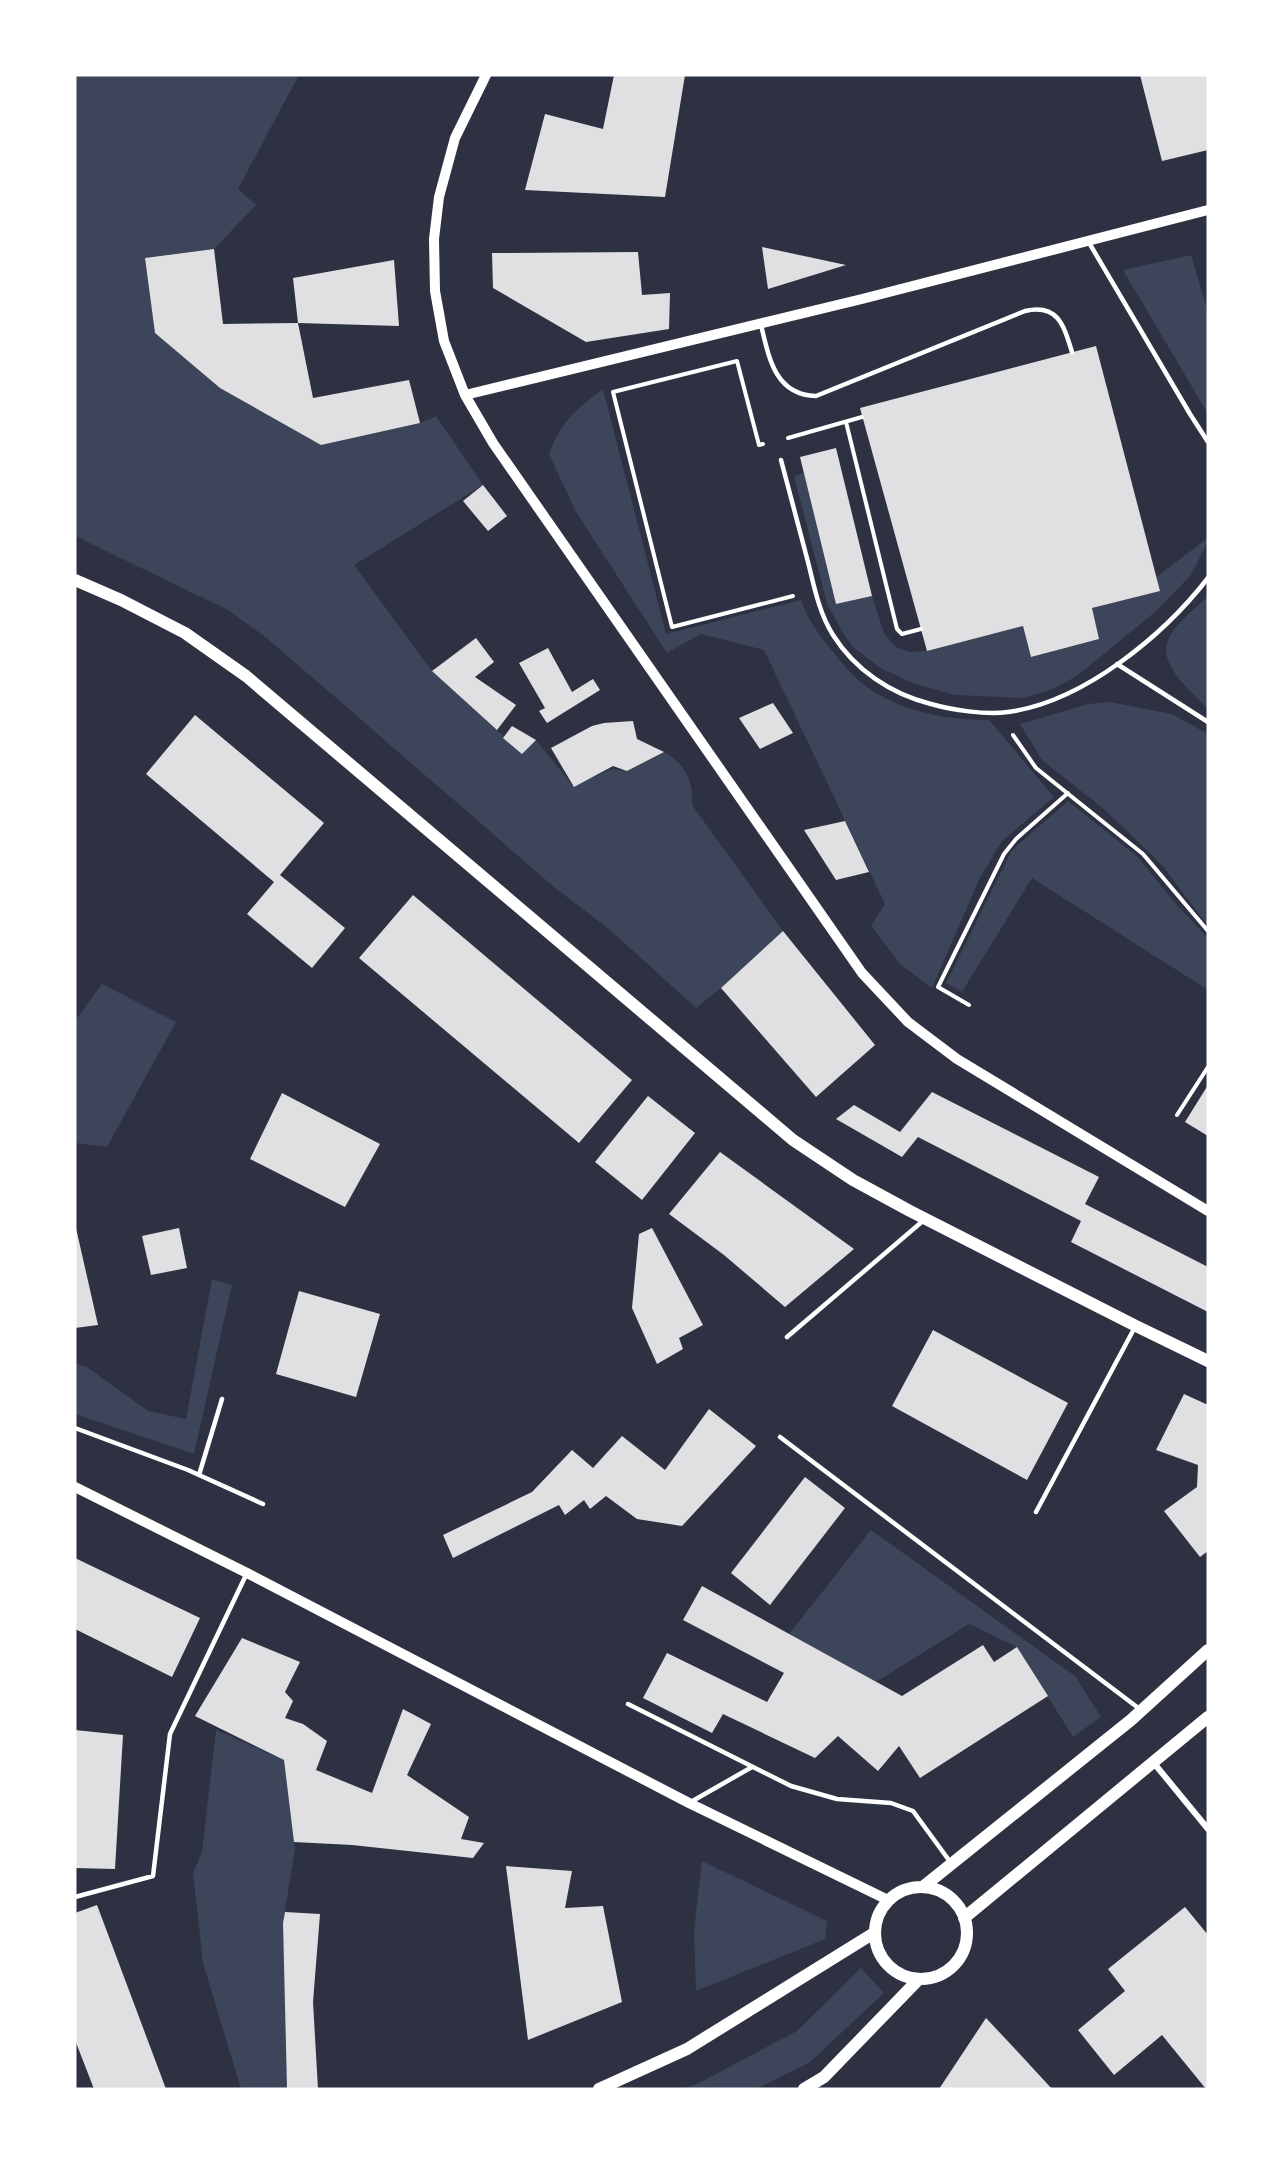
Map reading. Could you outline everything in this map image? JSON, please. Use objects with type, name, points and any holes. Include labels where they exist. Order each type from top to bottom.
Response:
[{"type":"main road","points":[[75,580],[121,600],[185,633],[246,676],[793,1140],[853,1179],[926,1219],[1208,1361]]},
{"type":"main road","points":[[924,1886],[1142,1710],[1208,1650]]},
{"type":"main road","points":[[964,1918],[1208,1717]]},
{"type":"main road","points":[[924,1886],[940,1890],[953,1900],[964,1918],[967,1934],[964,1950],[948,1971],[934,1978],[918,1980],[897,1973],[885,1962],[877,1948],[874,1933],[878,1913],[888,1900],[908,1888],[924,1886]]},
{"type":"main road","points":[[599,2089],[687,2049],[874,1933]]},
{"type":"main road","points":[[804,2089],[824,2077],[918,1980]]},
{"type":"street","points":[[486,75],[455,138],[439,196],[434,240],[435,291],[444,341],[465,395],[500,453],[862,974],[908,1022],[957,1059],[1208,1211]]},
{"type":"street","points":[[465,395],[1208,210]]},
{"type":"street","points":[[75,1486],[689,1803],[888,1900]]},
{"type":"street","points":[[1154,1762],[1208,1829]]},
{"type":"lane","points":[[1088,241],[1208,442]]},
{"type":"lane","points":[[760,323],[774,370],[793,391],[803,396],[816,396],[827,392],[1036,308],[1052,311],[1058,318],[1072,352]]},
{"type":"lane","points":[[781,460],[826,623],[841,646],[860,667],[887,687],[918,701],[943,708],[1007,712],[1049,700],[1079,688],[1148,642],[1186,606],[1208,578]]},
{"type":"lane","points":[[1117,664],[1208,722]]},
{"type":"lane","points":[[787,1337],[926,1219]]},
{"type":"lane","points":[[1036,1512],[1136,1326]]},
{"type":"lane","points":[[199,1475],[222,1399]]},
{"type":"lane","points":[[75,1428],[199,1475],[263,1504]]},
{"type":"lane","points":[[780,1437],[1142,1710]]},
{"type":"lane","points":[[75,1897],[153,1876],[170,1734],[247,1573]]},
{"type":"lane","points":[[628,1704],[791,1786],[837,1799],[891,1803],[913,1811],[952,1864]]},
{"type":"lane","points":[[689,1803],[752,1767]]},
{"type":"path","points":[[767,443],[759,445],[737,361],[613,392],[672,627],[816,591]]},
{"type":"path","points":[[786,438],[862,417]]},
{"type":"path","points":[[846,422],[897,629],[902,634],[921,629]]},
{"type":"path","points":[[996,712],[1036,768],[1143,854],[1208,931]]},
{"type":"path","points":[[969,1005],[938,987],[1004,854],[1017,838],[1068,793]]},
{"type":"path","points":[[1177,1115],[1208,1067]]},
{"type":"shaded area","points":[[75,75],[299,75],[238,189],[256,205],[214,249],[145,258],[155,333],[220,388],[321,445],[420,423],[436,416],[483,485],[354,565],[432,671],[522,753],[536,740],[573,786],[612,769],[627,771],[664,752],[683,768],[690,781],[692,805],[783,931],[696,1008],[609,929],[554,887],[268,639],[228,610],[75,536]]},
{"type":"shaded area","points":[[1191,255],[1208,312],[1208,414],[1123,270]]},
{"type":"shaded area","points":[[603,389],[666,634],[801,600],[811,622],[825,642],[858,680],[880,696],[925,713],[989,720],[1054,797],[1002,841],[980,878],[932,988],[901,965],[871,926],[885,904],[764,650],[701,634],[667,653],[576,512],[549,454],[558,433],[570,417]]},
{"type":"shaded area","points":[[804,473],[836,604],[872,596],[884,633],[896,647],[909,652],[927,651],[1023,626],[1031,657],[1099,639],[1092,608],[1160,591],[1156,577],[1208,538],[1208,541],[1191,575],[1155,612],[1077,676],[1053,689],[1024,698],[955,695],[915,684],[882,669],[854,648],[844,635],[827,604],[794,476]]},
{"type":"shaded area","points":[[1208,596],[1208,709],[1177,676],[1167,656],[1166,646],[1178,625]]},
{"type":"shaded area","points":[[1110,702],[1172,714],[1208,734],[1208,926],[1162,865],[1105,810],[1042,760],[1020,724],[1088,704]]},
{"type":"shaded area","points":[[1068,801],[1138,857],[1175,903],[1208,938],[1208,990],[1032,878],[962,992],[946,983],[1012,850]]},
{"type":"shaded area","points":[[102,984],[176,1022],[107,1147],[75,1143],[75,1021]]},
{"type":"shaded area","points":[[212,1279],[232,1285],[194,1454],[75,1414],[75,1363],[87,1367],[148,1411],[186,1419]]},
{"type":"shaded area","points":[[871,1530],[1075,1676],[1101,1717],[1073,1737],[1017,1647],[969,1624],[876,1682],[789,1634]]},
{"type":"shaded area","points":[[216,1730],[284,1760],[295,1849],[283,1923],[287,2089],[241,2089],[203,1963],[193,1873],[202,1852]]},
{"type":"shaded area","points":[[702,1861],[827,1921],[825,1939],[696,1991],[694,1930]]},
{"type":"shaded area","points":[[861,1968],[884,1993],[809,2063],[756,2089],[682,2089],[699,2083],[797,2031]]},
{"type":"building","points":[[614,75],[685,75],[665,197],[525,190],[545,114],[603,129]]},
{"type":"building","points":[[1140,75],[1208,75],[1208,150],[1162,161]]},
{"type":"building","points":[[762,247],[846,265],[768,289]]},
{"type":"building","points":[[214,249],[223,324],[298,323],[313,398],[409,380],[420,423],[321,445],[220,388],[155,333],[145,258]]},
{"type":"building","points":[[638,252],[642,295],[670,293],[669,329],[586,342],[493,288],[492,253]]},
{"type":"building","points":[[394,260],[399,326],[298,323],[293,278]]},
{"type":"building","points":[[1096,346],[1160,591],[1092,608],[1099,639],[1031,657],[1023,626],[927,651],[860,408]]},
{"type":"building","points":[[836,448],[872,596],[836,604],[800,457]]},
{"type":"building","points":[[483,485],[507,516],[488,531],[463,501]]},
{"type":"building","points":[[476,638],[494,662],[475,677],[516,705],[497,730],[432,671]]},
{"type":"building","points":[[548,648],[572,692],[593,679],[600,690],[547,723],[539,711],[545,708],[519,663]]},
{"type":"building","points":[[773,703],[793,733],[760,749],[739,718]]},
{"type":"building","points":[[195,715],[324,823],[280,875],[345,928],[312,968],[247,914],[274,882],[146,774]]},
{"type":"building","points":[[633,721],[637,739],[664,752],[627,771],[613,766],[574,787],[551,748],[592,726]]},
{"type":"building","points":[[512,726],[536,740],[522,754],[503,738]]},
{"type":"building","points":[[845,821],[869,872],[836,880],[804,830]]},
{"type":"building","points":[[413,895],[632,1080],[579,1143],[359,958]]},
{"type":"building","points":[[783,931],[875,1045],[816,1097],[721,988]]},
{"type":"building","points":[[1208,1085],[1208,1136],[1185,1122]]},
{"type":"building","points":[[932,1092],[1099,1177],[1085,1204],[1208,1267],[1208,1312],[1071,1242],[1081,1221],[918,1137],[902,1157],[836,1119],[854,1105],[900,1132]]},
{"type":"building","points":[[282,1093],[380,1144],[345,1207],[250,1159]]},
{"type":"building","points":[[648,1096],[695,1133],[642,1200],[595,1162]]},
{"type":"building","points":[[720,1152],[854,1249],[785,1307],[724,1255],[669,1214]]},
{"type":"building","points":[[179,1228],[187,1268],[151,1275],[142,1236]]},
{"type":"building","points":[[652,1228],[703,1325],[679,1338],[683,1349],[657,1364],[632,1308],[639,1234]]},
{"type":"building","points":[[75,1229],[98,1325],[75,1328]]},
{"type":"building","points":[[299,1291],[380,1314],[356,1397],[276,1374]]},
{"type":"building","points":[[933,1330],[1068,1403],[1027,1480],[892,1406]]},
{"type":"building","points":[[1184,1394],[1208,1405],[1208,1551],[1200,1557],[1164,1511],[1197,1487],[1198,1465],[1156,1450]]},
{"type":"building","points":[[709,1409],[756,1446],[682,1526],[637,1519],[606,1496],[590,1509],[584,1500],[565,1515],[559,1505],[453,1558],[443,1535],[532,1492],[572,1450],[593,1468],[622,1436],[665,1470]]},
{"type":"building","points":[[805,1477],[845,1508],[770,1605],[731,1573]]},
{"type":"building","points":[[75,1558],[200,1618],[172,1677],[75,1629]]},
{"type":"building","points":[[702,1586],[902,1696],[983,1645],[994,1662],[1017,1647],[1048,1696],[920,1778],[899,1746],[878,1771],[838,1736],[815,1758],[723,1714],[712,1733],[643,1698],[667,1653],[767,1702],[784,1673],[683,1620]]},
{"type":"building","points":[[242,1638],[300,1662],[285,1692],[293,1701],[285,1718],[303,1724],[327,1741],[316,1770],[372,1793],[403,1709],[431,1724],[407,1775],[469,1817],[461,1839],[484,1843],[473,1858],[352,1845],[294,1842],[284,1760],[195,1716]]},
{"type":"building","points":[[75,1730],[123,1735],[115,1869],[75,1868]]},
{"type":"building","points":[[506,1866],[572,1871],[565,1908],[603,1906],[622,2002],[528,2040]]},
{"type":"building","points":[[97,1905],[166,2089],[94,2089],[75,2040],[75,1913]]},
{"type":"building","points":[[1185,1907],[1208,1935],[1208,2089],[1162,2035],[1114,2075],[1078,2030],[1125,1991],[1108,1969]]},
{"type":"building","points":[[285,1912],[320,1914],[313,2002],[318,2089],[287,2089],[283,1923]]},
{"type":"building","points":[[986,2018],[1017,2051],[1052,2089],[939,2089]]}]
